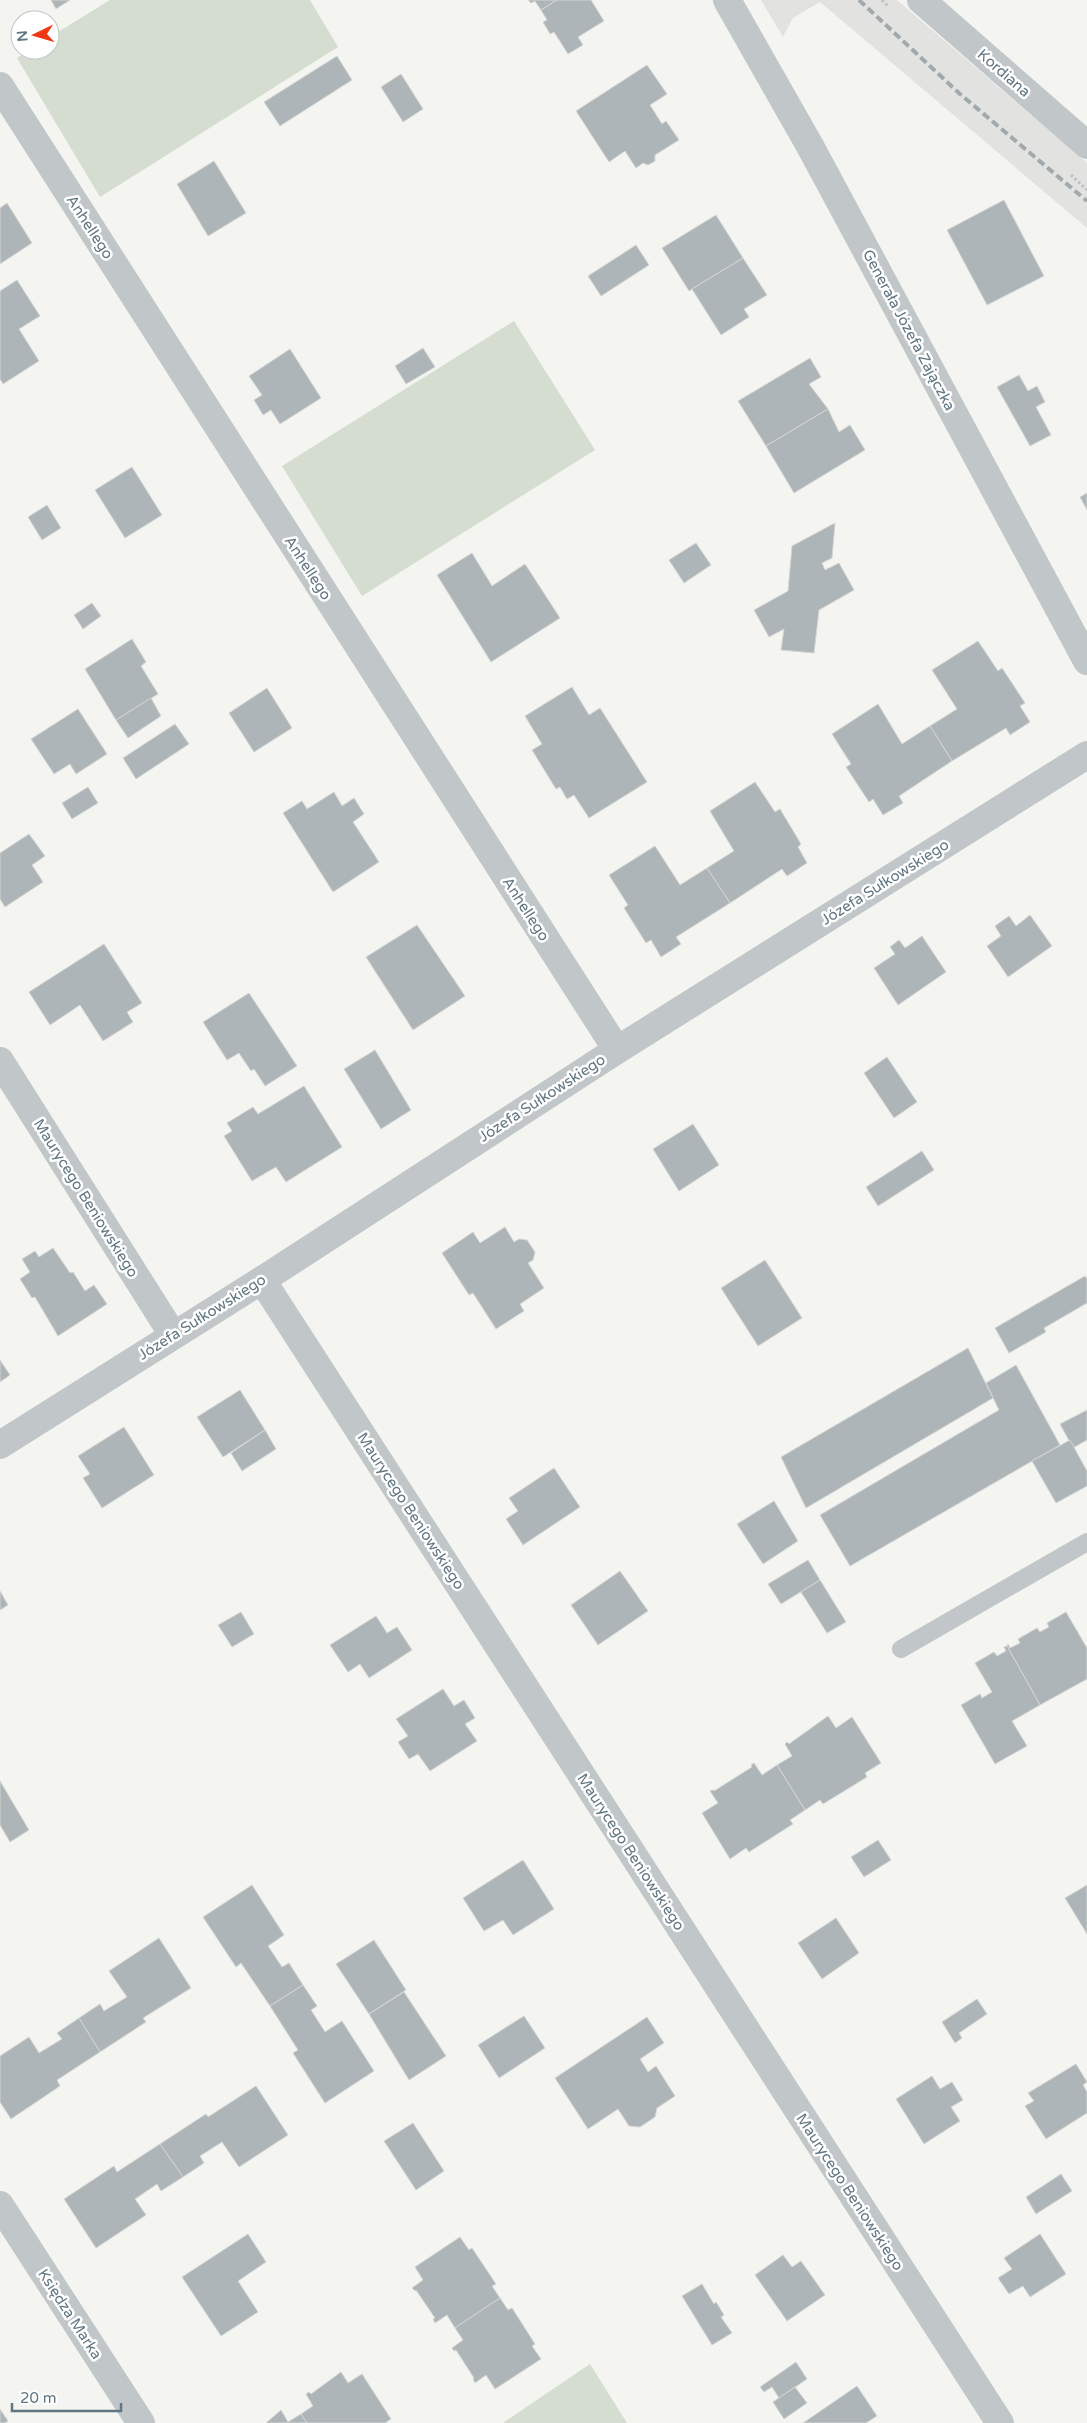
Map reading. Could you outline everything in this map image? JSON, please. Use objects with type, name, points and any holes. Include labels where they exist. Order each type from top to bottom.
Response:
[{"type":"street","name":"Generała Józefa Zajączka","points":[[727,0],[820,164],[1087,661]]},
{"type":"street","name":"Kordiana","points":[[921,0],[1087,145]]},
{"type":"street","name":"Anhellego","points":[[0,86],[617,1050]]},
{"type":"street","name":"Józefa Sułkowskiego","points":[[0,1445],[262,1280],[617,1050],[1087,755]]},
{"type":"street","name":"Maurycego Beniowskiego","points":[[0,1061],[172,1335]]},
{"type":"street","name":"Maurycego Beniowskiego","points":[[262,1280],[1000,2423]]},
{"type":"street","name":"Księdza Marka","points":[[0,2205],[141,2423]]},
{"type":"lane","points":[[901,1649],[1087,1542]]},
{"type":"shaded area","points":[[110,0],[310,0],[338,47],[100,197],[18,60],[60,60],[60,31]]},
{"type":"shaded area","points":[[761,0],[897,0],[1087,163],[1087,228],[820,2],[793,18],[783,37]]},
{"type":"shaded area","points":[[514,321],[595,450],[362,596],[282,466]]},
{"type":"shaded area","points":[[590,2364],[627,2423],[503,2423]]},
{"type":"building","points":[[51,0],[70,0],[56,9]]},
{"type":"building","points":[[528,0],[557,0],[541,10],[535,1],[531,3]]},
{"type":"building","points":[[557,0],[591,0],[604,21],[578,37],[583,45],[568,54],[554,32],[550,34],[543,22],[547,20],[541,10]]},
{"type":"building","points":[[337,56],[352,80],[280,126],[264,102]]},
{"type":"building","points":[[647,65],[667,94],[650,105],[662,124],[666,121],[679,140],[655,155],[655,161],[648,165],[643,163],[636,168],[625,151],[609,162],[576,111]]},
{"type":"building","points":[[401,74],[423,109],[403,122],[381,87]]},
{"type":"building","points":[[214,161],[246,213],[208,236],[177,184]]},
{"type":"building","points":[[1004,200],[1044,276],[987,305],[947,230]]},
{"type":"building","points":[[7,203],[32,243],[0,264],[0,208]]},
{"type":"building","points":[[716,215],[743,258],[689,291],[662,248]]},
{"type":"building","points":[[636,245],[649,265],[601,296],[588,276]]},
{"type":"building","points":[[743,258],[767,295],[744,309],[749,317],[721,335],[692,289]]},
{"type":"building","points":[[17,280],[40,316],[19,329],[39,361],[3,384],[0,379],[0,291]]},
{"type":"building","points":[[423,348],[435,367],[406,384],[395,366]]},
{"type":"building","points":[[290,349],[321,398],[280,424],[271,410],[263,415],[254,400],[262,395],[249,376]]},
{"type":"building","points":[[810,358],[821,377],[809,384],[828,409],[766,446],[738,401]]},
{"type":"building","points":[[1019,375],[1028,391],[1037,386],[1045,402],[1036,407],[1051,435],[1030,446],[997,387]]},
{"type":"building","points":[[828,409],[839,432],[850,425],[865,450],[794,493],[766,446]]},
{"type":"building","points":[[132,467],[162,515],[125,538],[95,490]]},
{"type":"building","points":[[1087,493],[1087,510],[1080,497]]},
{"type":"building","points":[[47,505],[61,528],[42,540],[28,517]]},
{"type":"building","points":[[835,523],[832,558],[822,563],[825,570],[839,563],[854,590],[819,610],[814,653],[781,650],[784,629],[769,637],[754,610],[788,591],[792,546]]},
{"type":"building","points":[[696,543],[711,565],[684,583],[669,560]]},
{"type":"building","points":[[472,553],[492,586],[525,564],[560,618],[491,662],[437,575]]},
{"type":"building","points":[[92,603],[101,616],[83,629],[74,615]]},
{"type":"building","points":[[132,639],[146,662],[141,666],[158,694],[116,720],[85,669]]},
{"type":"building","points":[[978,641],[998,671],[1002,668],[1025,703],[1020,706],[1030,722],[1010,735],[1006,728],[952,761],[930,726],[957,709],[932,670]]},
{"type":"building","points":[[572,687],[589,715],[600,708],[647,782],[589,818],[574,795],[567,799],[560,787],[556,789],[532,750],[542,744],[525,716]]},
{"type":"building","points":[[267,688],[292,728],[254,752],[229,713]]},
{"type":"building","points":[[151,698],[161,716],[128,738],[116,720]]},
{"type":"building","points":[[878,704],[902,744],[930,726],[952,761],[899,796],[903,803],[883,815],[873,799],[869,802],[846,767],[851,764],[832,734]]},
{"type":"building","points":[[78,709],[107,754],[76,774],[70,764],[54,774],[31,739]]},
{"type":"building","points":[[175,724],[189,744],[136,779],[123,758]]},
{"type":"building","points":[[755,782],[775,812],[780,809],[801,844],[798,847],[807,863],[787,876],[782,869],[730,903],[707,868],[734,851],[710,811]]},
{"type":"building","points":[[88,787],[98,803],[72,819],[62,803]]},
{"type":"building","points":[[334,792],[342,806],[354,798],[364,814],[353,822],[379,862],[333,892],[283,813],[302,801],[307,809]]},
{"type":"building","points":[[29,834],[45,856],[32,865],[43,882],[5,907],[0,899],[0,853]]},
{"type":"building","points":[[655,846],[680,885],[707,868],[730,903],[676,937],[681,944],[661,957],[651,940],[646,943],[624,908],[628,905],[609,875]]},
{"type":"building","points":[[1030,915],[1052,946],[1008,977],[987,946],[1001,936],[995,926],[1009,916],[1016,926]]},
{"type":"building","points":[[417,925],[465,996],[413,1030],[366,957]]},
{"type":"building","points":[[922,936],[946,972],[898,1005],[874,968],[895,954],[890,947],[899,940],[905,948]]},
{"type":"building","points":[[104,944],[142,1003],[127,1012],[133,1022],[103,1041],[80,1005],[50,1025],[29,992]]},
{"type":"building","points":[[249,993],[297,1066],[265,1086],[254,1069],[251,1071],[239,1053],[227,1060],[203,1022]]},
{"type":"building","points":[[375,1050],[411,1110],[381,1129],[344,1069]]},
{"type":"building","points":[[887,1057],[917,1102],[894,1118],[864,1073]]},
{"type":"building","points":[[304,1086],[342,1147],[286,1182],[276,1167],[252,1181],[224,1136],[232,1131],[227,1123],[253,1107],[258,1114]]},
{"type":"building","points":[[693,1124],[719,1165],[679,1191],[653,1149]]},
{"type":"building","points":[[922,1151],[934,1170],[878,1206],[866,1187]]},
{"type":"building","points":[[505,1227],[514,1242],[519,1239],[527,1240],[535,1252],[533,1260],[528,1263],[544,1288],[520,1304],[524,1311],[496,1329],[473,1293],[469,1295],[442,1253],[473,1232],[480,1243]]},
{"type":"building","points":[[53,1248],[70,1273],[73,1272],[85,1291],[94,1285],[107,1304],[58,1336],[35,1297],[32,1298],[20,1279],[30,1272],[22,1259],[35,1251],[39,1257]]},
{"type":"building","points":[[765,1260],[802,1318],[758,1346],[721,1288]]},
{"type":"building","points":[[1085,1276],[1087,1279],[1087,1303],[1044,1328],[1046,1332],[1009,1353],[995,1328]]},
{"type":"building","points":[[968,1348],[993,1398],[806,1508],[781,1457]]},
{"type":"building","points":[[0,1360],[10,1375],[0,1382]]},
{"type":"building","points":[[1016,1365],[1060,1445],[850,1566],[820,1515],[999,1410],[986,1383]]},
{"type":"building","points":[[240,1390],[265,1430],[223,1457],[197,1417]]},
{"type":"building","points":[[1087,1410],[1087,1440],[1073,1448],[1060,1424]]},
{"type":"building","points":[[124,1427],[154,1475],[102,1508],[83,1478],[90,1474],[78,1456]]},
{"type":"building","points":[[265,1430],[276,1449],[242,1471],[231,1453]]},
{"type":"building","points":[[1070,1440],[1087,1471],[1087,1486],[1056,1503],[1032,1461]]},
{"type":"building","points":[[554,1468],[580,1507],[523,1545],[506,1519],[518,1511],[509,1498]]},
{"type":"building","points":[[774,1501],[798,1541],[763,1564],[737,1524]]},
{"type":"building","points":[[808,1560],[820,1580],[781,1604],[768,1584]]},
{"type":"building","points":[[620,1571],[648,1611],[598,1645],[571,1605]]},
{"type":"building","points":[[820,1580],[846,1622],[827,1633],[801,1592]]},
{"type":"building","points":[[0,1591],[8,1605],[0,1610]]},
{"type":"building","points":[[241,1612],[254,1634],[232,1647],[218,1625]]},
{"type":"building","points":[[1066,1612],[1087,1648],[1087,1679],[1040,1705],[1007,1646],[1008,1644],[1010,1648],[1020,1643],[1018,1639],[1037,1628],[1040,1632],[1049,1627],[1047,1623]]},
{"type":"building","points":[[376,1616],[387,1633],[397,1627],[412,1650],[369,1678],[360,1664],[348,1672],[330,1645]]},
{"type":"building","points":[[1007,1646],[1040,1705],[1012,1721],[1027,1746],[995,1764],[961,1705],[980,1694],[982,1698],[992,1692],[975,1663],[994,1652],[997,1656],[1006,1651],[1004,1647]]},
{"type":"building","points":[[443,1689],[454,1706],[464,1700],[475,1718],[465,1724],[477,1741],[430,1771],[418,1754],[409,1759],[398,1742],[408,1736],[396,1719]]},
{"type":"building","points":[[828,1716],[836,1728],[852,1717],[881,1763],[865,1773],[867,1777],[823,1804],[820,1800],[805,1810],[777,1765],[792,1756],[785,1744],[787,1742],[789,1744]]},
{"type":"building","points":[[754,1763],[762,1775],[777,1765],[805,1810],[790,1820],[793,1824],[749,1852],[746,1848],[730,1859],[702,1813],[718,1803],[710,1791],[714,1791],[752,1767],[751,1765]]},
{"type":"building","points":[[0,1781],[29,1830],[10,1842],[0,1825]]},
{"type":"building","points":[[878,1840],[891,1860],[864,1877],[851,1857]]},
{"type":"building","points":[[523,1860],[554,1909],[513,1935],[503,1920],[484,1931],[463,1898]]},
{"type":"building","points":[[252,1885],[284,1935],[268,1946],[282,1967],[289,1963],[303,1985],[270,2006],[241,1963],[236,1967],[203,1917]]},
{"type":"building","points":[[1087,1885],[1087,1934],[1065,1898]]},
{"type":"building","points":[[836,1918],[859,1953],[822,1979],[798,1943]]},
{"type":"building","points":[[159,1938],[191,1988],[143,2018],[146,2022],[100,2052],[79,2018],[100,2004],[104,2011],[127,1997],[109,1971]]},
{"type":"building","points":[[374,1940],[406,1990],[369,2014],[336,1964]]},
{"type":"building","points":[[303,1985],[317,2006],[311,2010],[325,2032],[342,2021],[374,2071],[325,2103],[293,2053],[298,2050],[270,2006]]},
{"type":"building","points":[[404,1992],[446,2056],[409,2080],[369,2014]]},
{"type":"building","points":[[977,1999],[987,2014],[959,2033],[962,2038],[955,2043],[942,2022]]},
{"type":"building","points":[[524,2016],[545,2048],[499,2078],[478,2045]]},
{"type":"building","points":[[647,2017],[664,2043],[640,2059],[648,2072],[656,2066],[675,2096],[657,2108],[655,2117],[640,2127],[629,2126],[618,2109],[588,2129],[555,2078]]},
{"type":"building","points":[[79,2018],[100,2052],[57,2080],[60,2086],[11,2119],[0,2102],[0,2056],[29,2037],[39,2053],[62,2039],[57,2033]]},
{"type":"building","points":[[1076,2064],[1087,2082],[1083,2085],[1087,2092],[1087,2113],[1046,2139],[1025,2106],[1034,2101],[1028,2093]]},
{"type":"building","points":[[932,2076],[940,2089],[952,2082],[963,2100],[951,2107],[960,2121],[924,2144],[896,2099]]},
{"type":"building","points":[[256,2086],[288,2135],[239,2167],[222,2142],[200,2156],[204,2163],[183,2177],[160,2144],[206,2114],[208,2117]]},
{"type":"building","points":[[413,2123],[444,2171],[416,2190],[384,2141]]},
{"type":"building","points":[[160,2144],[183,2177],[161,2191],[157,2184],[135,2199],[146,2215],[96,2248],[64,2199],[114,2166],[117,2172]]},
{"type":"building","points":[[1061,2174],[1072,2191],[1036,2214],[1026,2197]]},
{"type":"building","points":[[248,2234],[266,2262],[238,2281],[258,2312],[221,2336],[182,2277]]},
{"type":"building","points":[[1040,2234],[1066,2274],[1030,2297],[1023,2286],[1009,2294],[998,2278],[1012,2269],[1004,2258]]},
{"type":"building","points":[[460,2237],[469,2250],[472,2248],[496,2284],[492,2286],[500,2298],[455,2328],[447,2315],[435,2323],[433,2319],[435,2318],[416,2290],[412,2288],[423,2280],[415,2267]]},
{"type":"building","points":[[783,2255],[792,2267],[801,2261],[825,2295],[787,2321],[755,2275]]},
{"type":"building","points":[[702,2284],[714,2304],[716,2302],[724,2315],[721,2317],[732,2333],[712,2345],[682,2296]]},
{"type":"building","points":[[500,2298],[508,2310],[512,2308],[535,2344],[532,2346],[541,2359],[495,2389],[486,2375],[475,2383],[474,2378],[456,2350],[454,2351],[452,2348],[463,2340],[455,2328]]},
{"type":"building","points":[[796,2362],[807,2379],[779,2398],[772,2387],[764,2392],[760,2387]]},
{"type":"building","points":[[341,2372],[348,2383],[362,2374],[391,2419],[385,2423],[307,2423],[301,2414],[313,2406],[306,2394],[309,2392],[311,2394]]},
{"type":"building","points":[[857,2386],[877,2416],[866,2423],[803,2423]]},
{"type":"building","points":[[795,2387],[807,2403],[784,2419],[773,2402]]},
{"type":"building","points":[[0,2409],[8,2421],[5,2423],[0,2423]]},
{"type":"building","points":[[281,2410],[288,2422],[301,2414],[307,2423],[266,2423]]},
{"type":"railway","points":[[859,0],[960,94],[1087,201]]}]
